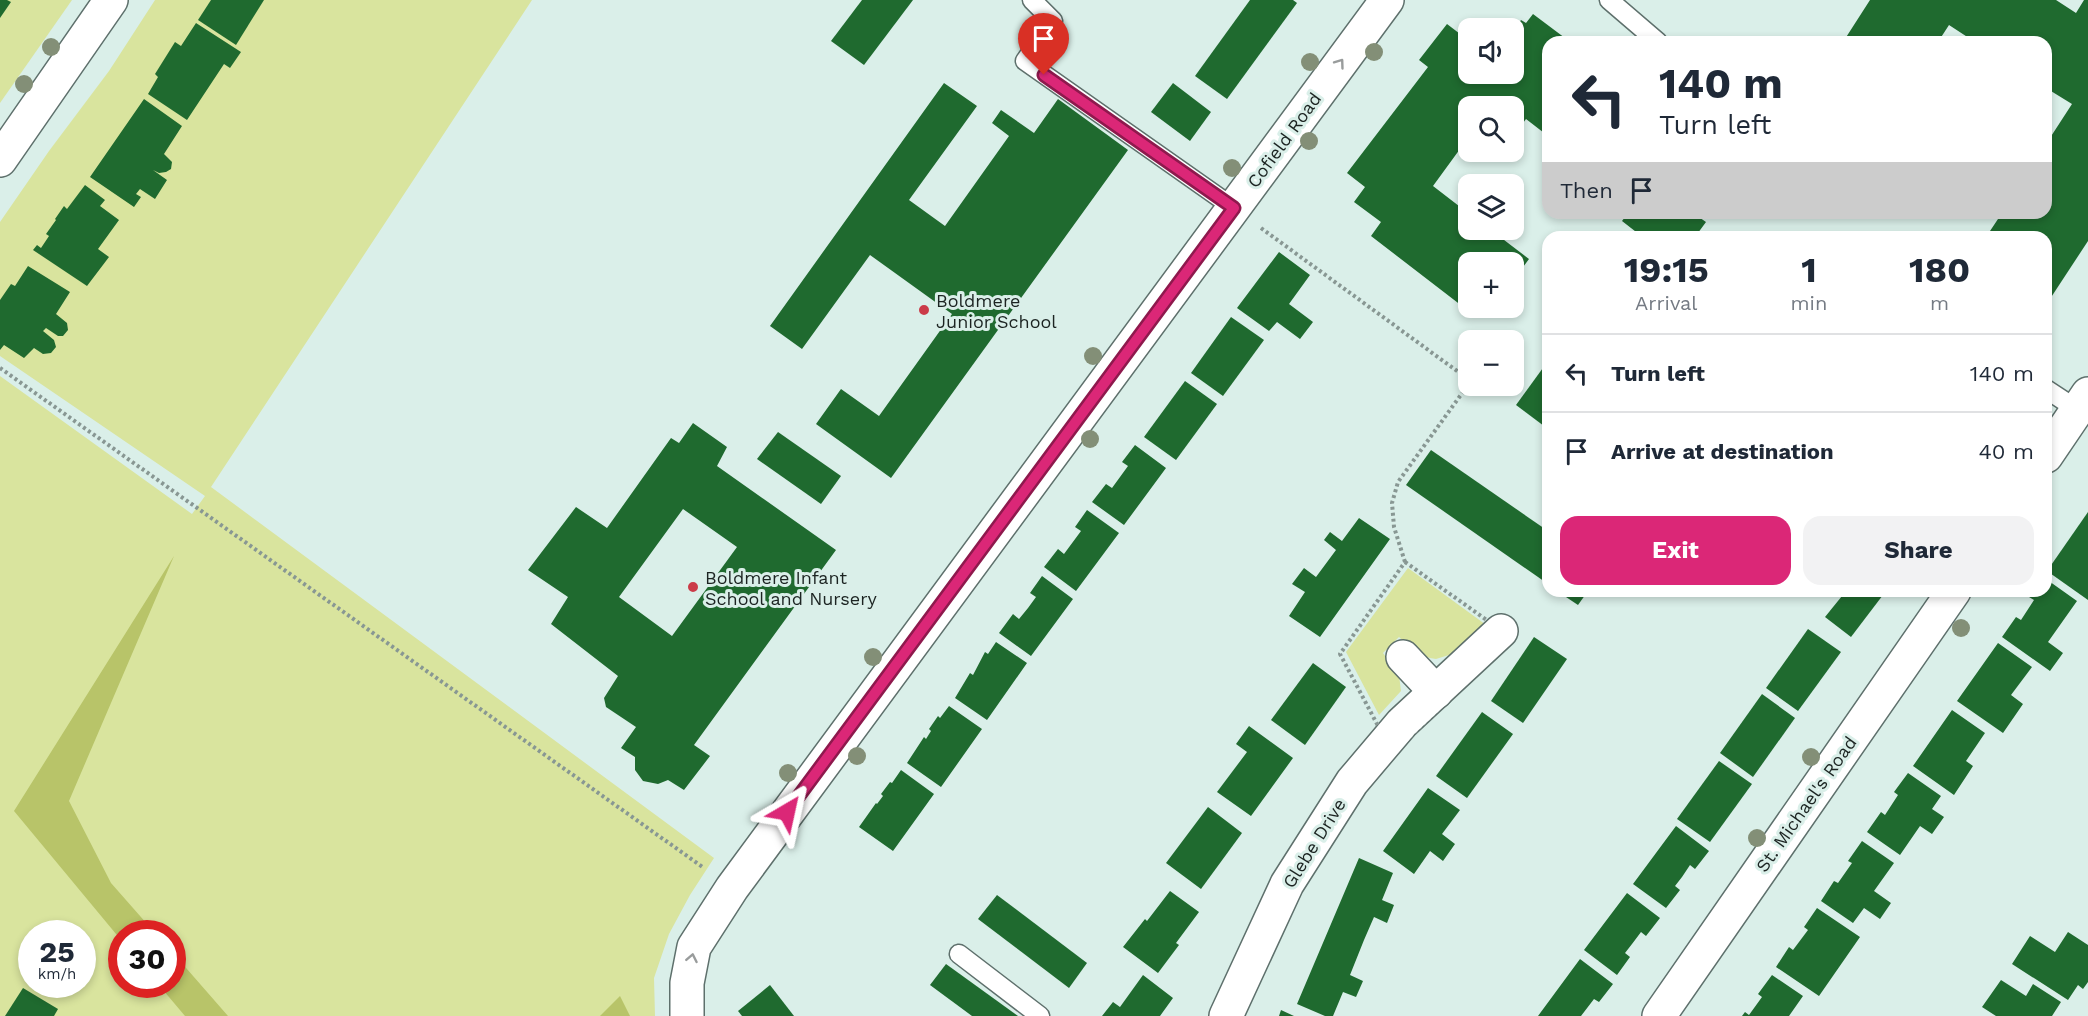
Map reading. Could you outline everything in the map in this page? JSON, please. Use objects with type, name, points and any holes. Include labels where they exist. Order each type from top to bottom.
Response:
[{"type":"street","points":[[0,160],[111,0]]},
{"type":"street","name":"Cofield Road","points":[[687,1016],[687,983],[694,947],[732,888],[1387,0]]},
{"type":"street","points":[[2052,447],[2083,402]]},
{"type":"street","name":"St. Michael's Road","points":[[1659,1016],[1950,597]]},
{"type":"street","name":"Glebe Drive","points":[[1226,1016],[1287,884],[1352,782],[1386,741],[1501,631]]},
{"type":"street","points":[[1403,657],[1436,692]]},
{"type":"lane","points":[[1032,0],[1053,21],[1025,61],[1234,208]]},
{"type":"lane","points":[[1610,0],[1651,36]]},
{"type":"lane","points":[[2052,391],[2083,402]]},
{"type":"lane","points":[[959,954],[1040,1016]]},
{"type":"path","points":[[1234,208],[1458,373]]},
{"type":"path","points":[[0,368],[732,888]]},
{"type":"path","points":[[1405,562],[1394,527],[1392,503],[1398,482],[1460,396]]},
{"type":"green space","points":[[0,0],[72,0],[0,103]]},
{"type":"green space","points":[[155,0],[532,0],[211,487],[714,858],[690,895],[669,934],[654,978],[655,1016],[0,1016],[0,376],[192,514],[205,496],[0,356],[0,222],[49,151],[109,71]]},
{"type":"green space","points":[[174,556],[69,801],[111,883],[144,920],[108,920],[108,924],[14,811]]},
{"type":"green space","points":[[1408,568],[1504,638],[1436,659],[1420,654],[1399,637],[1383,653],[1399,675],[1401,691],[1379,715],[1346,652]]},
{"type":"green space","points":[[186,968],[228,1016],[185,1016],[170,998],[186,998]]},
{"type":"green space","points":[[620,996],[630,1016],[600,1016]]},
{"type":"building","points":[[0,0],[11,2],[0,18]]},
{"type":"building","points":[[211,0],[264,0],[236,45],[198,20]]},
{"type":"building","points":[[862,0],[913,0],[864,65],[831,41]]},
{"type":"building","points":[[1250,0],[1293,0],[1297,3],[1227,99],[1195,76]]},
{"type":"building","points":[[1870,0],[2056,0],[2076,13],[2084,0],[2088,0],[2088,241],[2052,296],[2052,231],[1990,231],[1998,219],[2052,219],[2052,135],[2072,104],[2052,92],[2052,36],[1966,36],[1949,25],[1942,36],[1847,36]]},
{"type":"building","points":[[1533,14],[1562,36],[1542,36],[1542,131],[1526,119],[1524,122],[1524,96],[1458,96],[1458,152],[1433,186],[1458,205],[1458,240],[1504,240],[1520,252],[1458,252],[1458,303],[1371,236],[1381,222],[1354,202],[1365,187],[1347,173],[1428,67],[1419,60],[1447,24],[1458,32],[1458,84],[1524,84],[1524,22],[1526,23]]},
{"type":"building","points":[[196,23],[241,52],[230,68],[224,64],[187,120],[148,94],[158,77],[155,74],[175,42],[181,46]]},
{"type":"building","points":[[944,83],[977,106],[909,200],[945,226],[1009,136],[992,123],[1001,110],[1034,133],[1058,99],[1128,150],[891,478],[816,424],[841,389],[879,416],[952,314],[870,255],[802,349],[770,326]]},
{"type":"building","points":[[1173,83],[1211,112],[1190,141],[1151,112]]},
{"type":"building","points":[[144,99],[182,126],[164,154],[172,162],[171,169],[159,173],[153,170],[167,180],[155,199],[140,189],[136,194],[141,197],[134,207],[90,177]]},
{"type":"building","points":[[85,185],[105,200],[100,206],[119,220],[98,249],[109,257],[87,286],[33,250],[37,245],[41,248],[49,236],[46,234],[64,206],[67,209]]},
{"type":"building","points":[[1624,219],[1702,219],[1706,222],[1699,231],[1635,231],[1622,221]]},
{"type":"building","points":[[1279,252],[1310,275],[1289,304],[1313,322],[1300,339],[1277,322],[1269,331],[1237,308]]},
{"type":"building","points":[[1524,255],[1529,259],[1524,266]]},
{"type":"building","points":[[28,266],[70,292],[56,314],[67,323],[68,330],[63,336],[58,336],[46,328],[43,331],[54,340],[56,347],[51,353],[43,354],[34,348],[24,358],[4,345],[0,350],[0,300],[11,284],[15,286]]},
{"type":"building","points":[[1231,317],[1264,340],[1223,396],[1191,373]]},
{"type":"building","points":[[1542,369],[1542,424],[1516,405]]},
{"type":"building","points":[[1185,381],[1217,404],[1176,460],[1144,437]]},
{"type":"building","points":[[693,423],[727,447],[717,466],[836,550],[694,745],[710,756],[684,790],[668,780],[658,784],[643,781],[635,770],[635,757],[621,748],[636,727],[606,707],[604,698],[618,676],[551,624],[568,597],[528,570],[576,507],[607,528],[671,438],[679,443]],"holes":[[[683,509],[737,547],[672,636],[619,597]]]},
{"type":"building","points":[[778,432],[841,476],[821,504],[757,459]]},
{"type":"building","points":[[1135,445],[1166,468],[1124,525],[1092,502],[1106,484],[1112,488],[1128,466],[1122,462]]},
{"type":"building","points":[[1431,450],[1542,527],[1542,580],[1406,485]]},
{"type":"building","points":[[1087,510],[1119,533],[1076,591],[1044,567],[1058,549],[1064,554],[1081,531],[1075,527]]},
{"type":"building","points":[[2088,512],[2088,600],[2052,575],[2052,564]]},
{"type":"building","points":[[1359,518],[1390,539],[1320,637],[1289,616],[1305,592],[1292,584],[1304,568],[1316,577],[1336,550],[1324,540],[1330,532],[1342,541]]},
{"type":"building","points":[[1042,576],[1073,599],[1031,656],[999,633],[1013,614],[1019,619],[1028,608],[1036,597],[1030,593]]},
{"type":"building","points":[[2052,583],[2077,601],[2048,642],[2063,653],[2050,671],[2002,637],[2016,617],[2021,620],[2034,600],[2029,597],[2052,597]]},
{"type":"building","points":[[1566,597],[1584,597],[1578,605]]},
{"type":"building","points":[[1841,597],[1881,597],[1851,637],[1825,617]]},
{"type":"building","points":[[1808,629],[1841,652],[1798,711],[1766,688]]},
{"type":"building","points":[[1534,637],[1567,659],[1523,723],[1491,701]]},
{"type":"building","points":[[996,642],[1027,663],[987,720],[955,698],[970,673],[973,675],[985,652],[988,654]]},
{"type":"building","points":[[1998,643],[2032,667],[2011,695],[2023,704],[2003,733],[1957,701]]},
{"type":"building","points":[[1313,663],[1346,687],[1305,745],[1271,720]]},
{"type":"building","points":[[1762,694],[1795,718],[1753,777],[1720,753]]},
{"type":"building","points":[[949,706],[982,729],[941,787],[907,763],[924,737],[926,739],[931,731],[929,729],[938,716],[940,718]]},
{"type":"building","points":[[1952,710],[1985,733],[1966,761],[1973,766],[1954,795],[1913,766]]},
{"type":"building","points":[[1482,712],[1513,734],[1467,798],[1436,776]]},
{"type":"building","points":[[1249,726],[1293,758],[1251,816],[1217,792],[1247,752],[1236,744]]},
{"type":"building","points":[[1719,761],[1752,784],[1710,842],[1677,819]]},
{"type":"building","points":[[901,770],[934,794],[893,851],[859,827],[883,796],[881,794]]},
{"type":"building","points":[[1908,773],[1941,796],[1932,809],[1944,817],[1932,834],[1920,826],[1900,855],[1867,832],[1881,812],[1885,815],[1898,795],[1894,792]]},
{"type":"building","points":[[1428,788],[1460,810],[1442,834],[1455,844],[1443,861],[1430,851],[1414,874],[1383,851]]},
{"type":"building","points":[[1208,807],[1242,833],[1201,889],[1166,863]]},
{"type":"building","points":[[1676,826],[1709,851],[1695,869],[1690,865],[1675,886],[1680,890],[1666,908],[1633,884]]},
{"type":"building","points":[[1862,841],[1894,863],[1874,891],[1891,903],[1880,919],[1864,908],[1853,923],[1821,901],[1834,881],[1838,883],[1852,863],[1848,861]]},
{"type":"building","points":[[1359,858],[1393,873],[1382,900],[1394,905],[1387,923],[1374,917],[1364,940],[1350,975],[1363,981],[1356,997],[1343,992],[1333,1016],[1325,1016],[1297,1004]]},
{"type":"building","points":[[1170,891],[1199,912],[1176,943],[1179,945],[1158,973],[1123,947]]},
{"type":"building","points":[[1627,893],[1660,918],[1646,936],[1641,932],[1625,953],[1630,957],[1617,975],[1584,950]]},
{"type":"building","points":[[997,895],[1087,963],[1069,988],[978,919]]},
{"type":"building","points":[[1817,908],[1860,937],[1819,996],[1776,967],[1789,947],[1793,950],[1808,930],[1804,927]]},
{"type":"building","points":[[2068,932],[2088,945],[2088,982],[2083,989],[2078,985],[2068,1000],[2012,964],[2030,936],[2055,952]]},
{"type":"building","points":[[1580,959],[1613,984],[1599,1002],[1594,999],[1581,1016],[1538,1016]]},
{"type":"building","points":[[946,964],[1018,1016],[972,1016],[930,985]]},
{"type":"building","points":[[1143,975],[1173,998],[1160,1016],[1102,1016],[1113,1002],[1120,1007]]},
{"type":"building","points":[[1772,975],[1803,996],[1789,1016],[1742,1016],[1745,1012],[1749,1015],[1762,997],[1758,994]]},
{"type":"building","points":[[2001,980],[2026,996],[2033,984],[2061,1002],[2052,1016],[1996,1016],[1982,1007]]},
{"type":"building","points":[[770,985],[794,1016],[742,1016],[738,1011]]},
{"type":"building","points":[[18,996],[18,998],[40,998],[58,1009],[54,1016],[5,1016]]},
{"type":"building","points":[[1281,1010],[1294,1016],[1279,1016]]},
{"type":"place","name":"Boldmere Junior School","points":[[924,310]]},
{"type":"place","name":"Boldmere Infant School and Nursery","points":[[693,587]]},
{"type":"route","points":[[787,812],[1234,208],[1044,75]]}]
